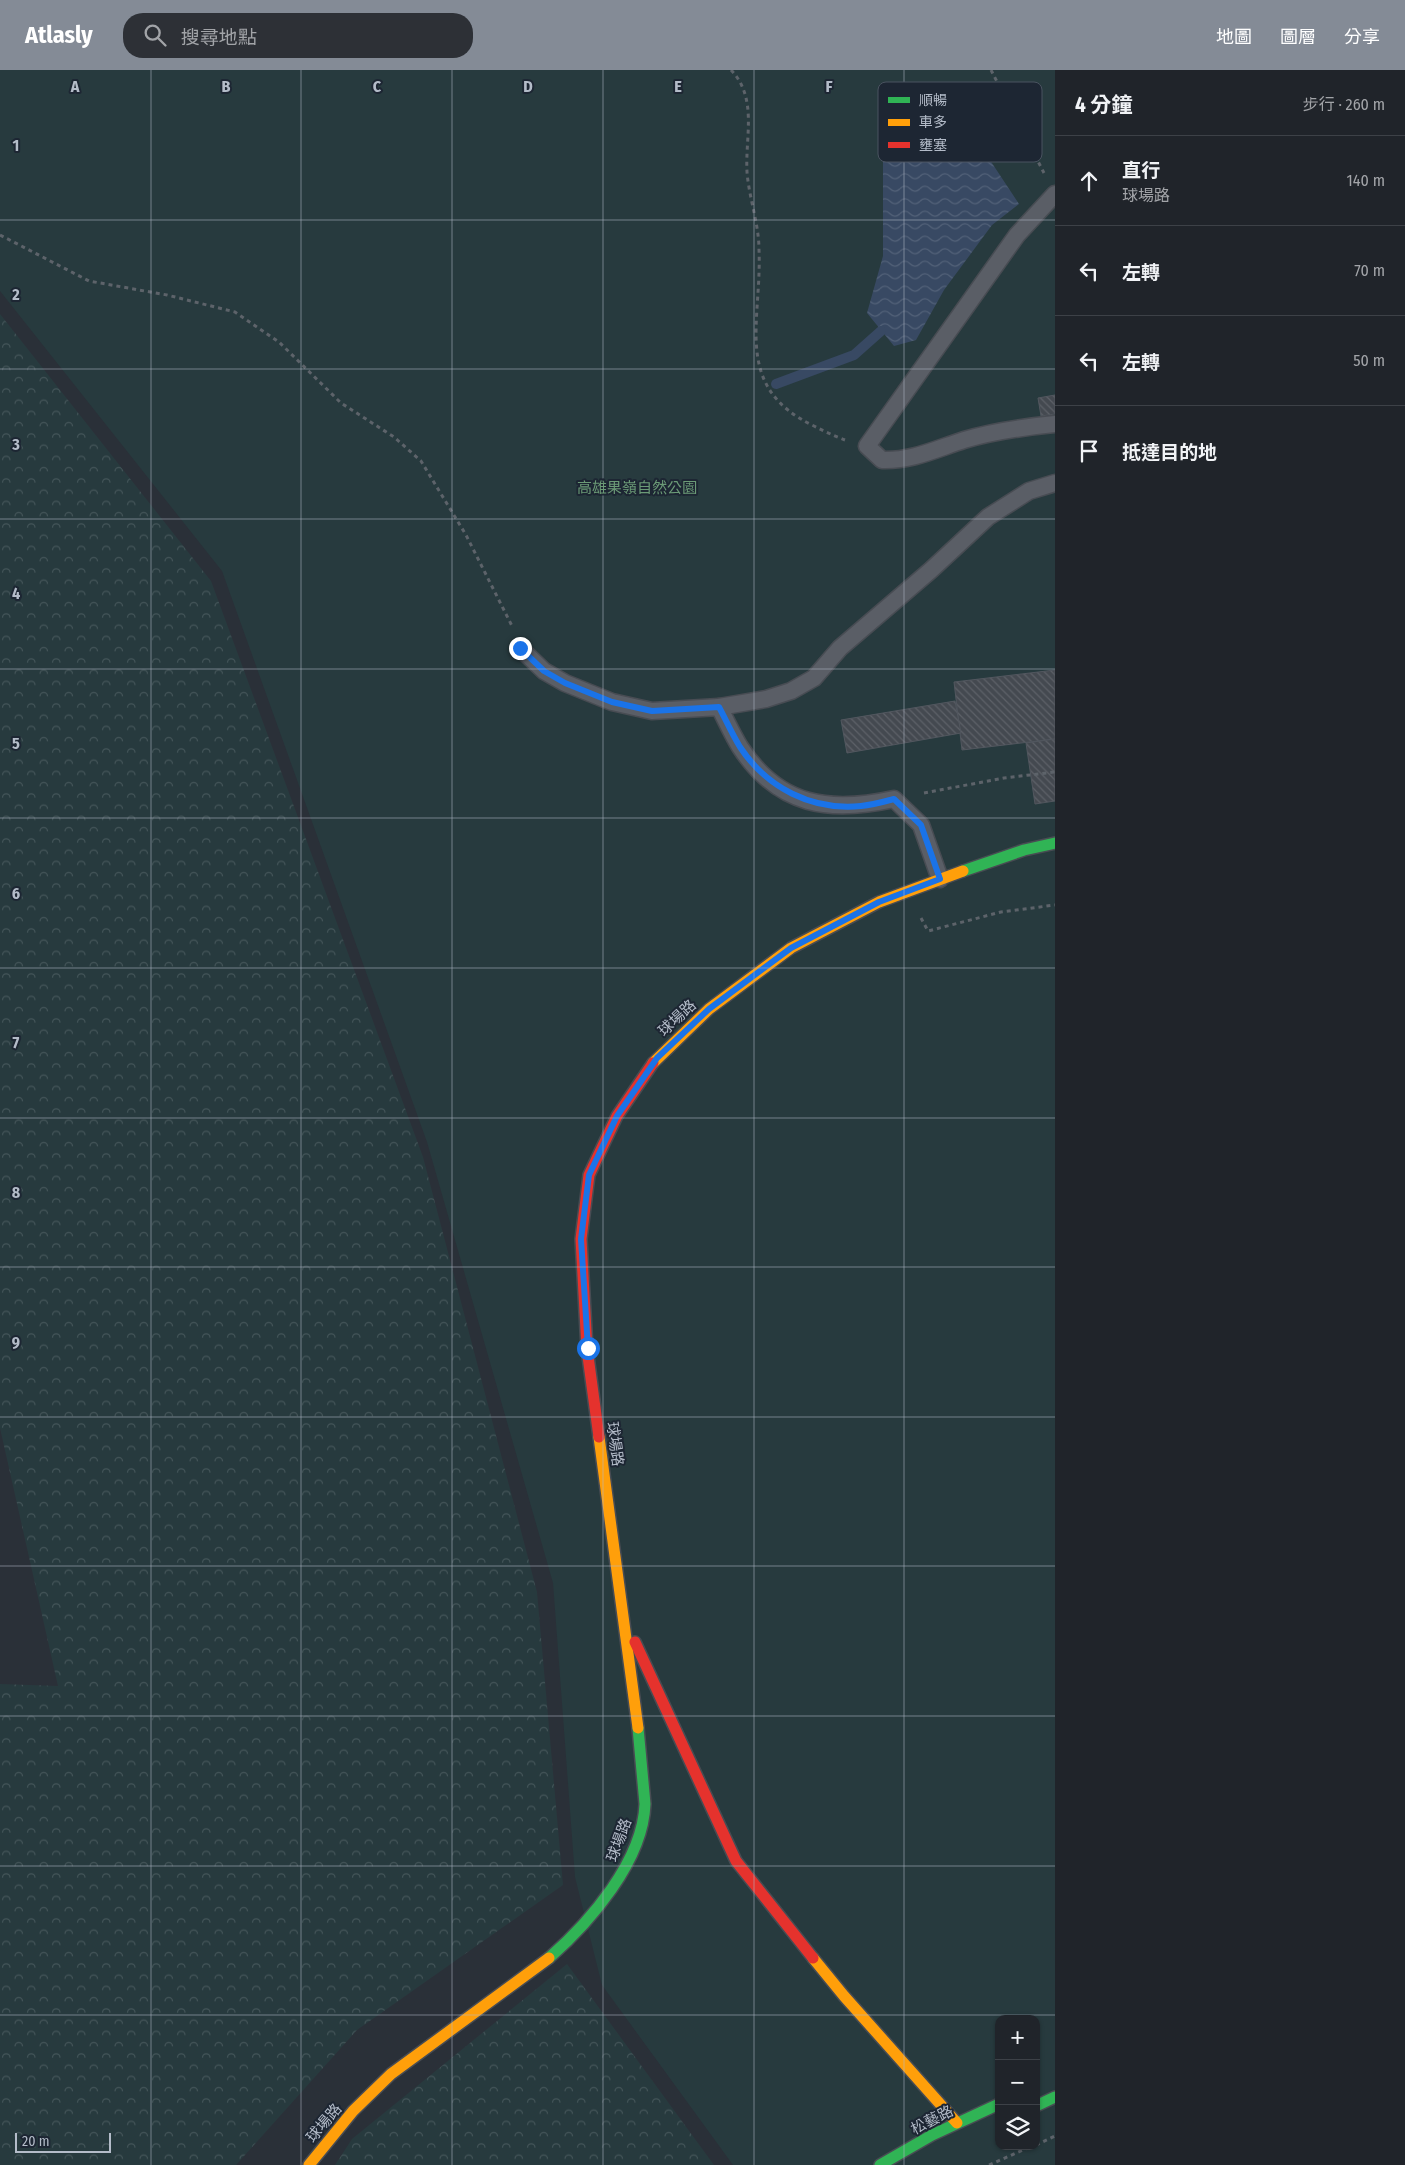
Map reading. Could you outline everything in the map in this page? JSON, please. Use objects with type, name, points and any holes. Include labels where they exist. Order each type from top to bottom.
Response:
[{"type":"street","name":"球場路","points":[[308,2165],[327,2140],[365,2098],[404,2064],[532,1973],[571,1938],[609,1897],[629,1861],[646,1810],[643,1767],[588,1348],[581,1239],[589,1175],[617,1116],[657,1058],[709,1009],[791,948],[879,902],[1024,850],[1055,843]]},
{"type":"street","points":[[624,1617],[736,1861],[844,1996],[957,2123]]},
{"type":"street","points":[[1038,2105],[1055,2097]]},
{"type":"street","name":"松藝路","points":[[880,2165],[957,2123],[997,2105]]},
{"type":"street","points":[[889,2165],[923,2155]]},
{"type":"lane","points":[[1055,194],[1017,234],[867,446],[882,460],[904,460],[964,440],[1012,428],[1055,424]]},
{"type":"lane","points":[[520,648],[551,675],[565,683],[612,702],[652,711],[719,707],[766,699],[790,691],[814,678],[840,648],[932,570],[988,517],[1029,491],[1055,483]]},
{"type":"lane","points":[[719,707],[740,747],[758,769],[782,788],[803,800],[835,807],[861,806],[894,799],[921,825],[940,879]]},
{"type":"path","points":[[731,70],[747,94],[747,172],[759,248],[760,286],[755,328],[762,378],[773,397],[792,416],[839,438],[867,446]]},
{"type":"path","points":[[991,70],[997,82]]},
{"type":"path","points":[[1038,162],[1055,194]]},
{"type":"path","points":[[0,235],[89,281],[167,296],[235,312],[279,342],[341,403],[394,437],[421,461],[466,535],[507,613],[520,648]]},
{"type":"path","points":[[894,799],[1004,778],[1055,772]]},
{"type":"path","points":[[908,891],[928,931],[1001,912],[1055,905]]},
{"type":"path","points":[[1040,2142],[1055,2136]]},
{"type":"path","points":[[989,2165],[1023,2150]]},
{"type":"green space","name":"高雄果嶺自然公園","points":[[0,70],[1055,70],[1055,2165],[733,2165],[602,1985],[575,1877],[553,1583],[427,1142],[222,571],[0,291]]},
{"type":"green space","points":[[0,314],[211,581],[423,1157],[537,1592],[563,1885],[357,2030],[236,2165],[0,2165],[0,1684],[58,1686],[0,1428]]},
{"type":"green space","points":[[567,1964],[714,2165],[335,2165],[352,2139]]},
{"type":"water","points":[[883,162],[991,162],[1019,204],[992,225],[944,290],[916,340],[894,346],[867,313],[883,256]]},
{"type":"building","points":[[1055,395],[1055,414],[1041,416],[1038,398]]},
{"type":"building","points":[[1055,670],[1055,739],[962,750],[954,682]]},
{"type":"building","points":[[955,701],[961,733],[847,753],[841,720]]},
{"type":"building","points":[[1055,739],[1055,801],[1035,804],[1026,743]]},
{"type":"waterway","points":[[776,384],[854,355],[881,331]]},
{"type":"traffic: fast","points":[[963,871],[1024,850],[1055,843]]},
{"type":"traffic: fast","points":[[549,1958],[581,1927],[612,1889],[635,1847],[642,1826],[645,1804],[638,1728]]},
{"type":"traffic: fast","points":[[1038,2105],[1055,2097]]},
{"type":"traffic: fast","points":[[880,2165],[932,2135],[997,2105]]},
{"type":"traffic: slow","points":[[653,1063],[709,1009],[791,948],[879,902],[963,871]]},
{"type":"traffic: slow","points":[[599,1437],[638,1728]]},
{"type":"traffic: slow","points":[[309,2165],[353,2111],[391,2074],[549,1958]]},
{"type":"traffic: slow","points":[[813,1958],[844,1996],[957,2123]]},
{"type":"traffic: jam","points":[[599,1437],[587,1349],[581,1239],[589,1175],[617,1116],[653,1063]]},
{"type":"traffic: jam","points":[[635,1642],[736,1861],[813,1958]]},
{"type":"route","points":[[520,648],[544,671],[565,683],[612,702],[652,711],[719,707],[740,747],[758,769],[782,788],[803,800],[835,807],[861,806],[894,799],[918,820],[921,825],[940,879],[879,902],[791,948],[709,1009],[657,1058],[617,1116],[589,1175],[581,1239],[588,1348]]}]
